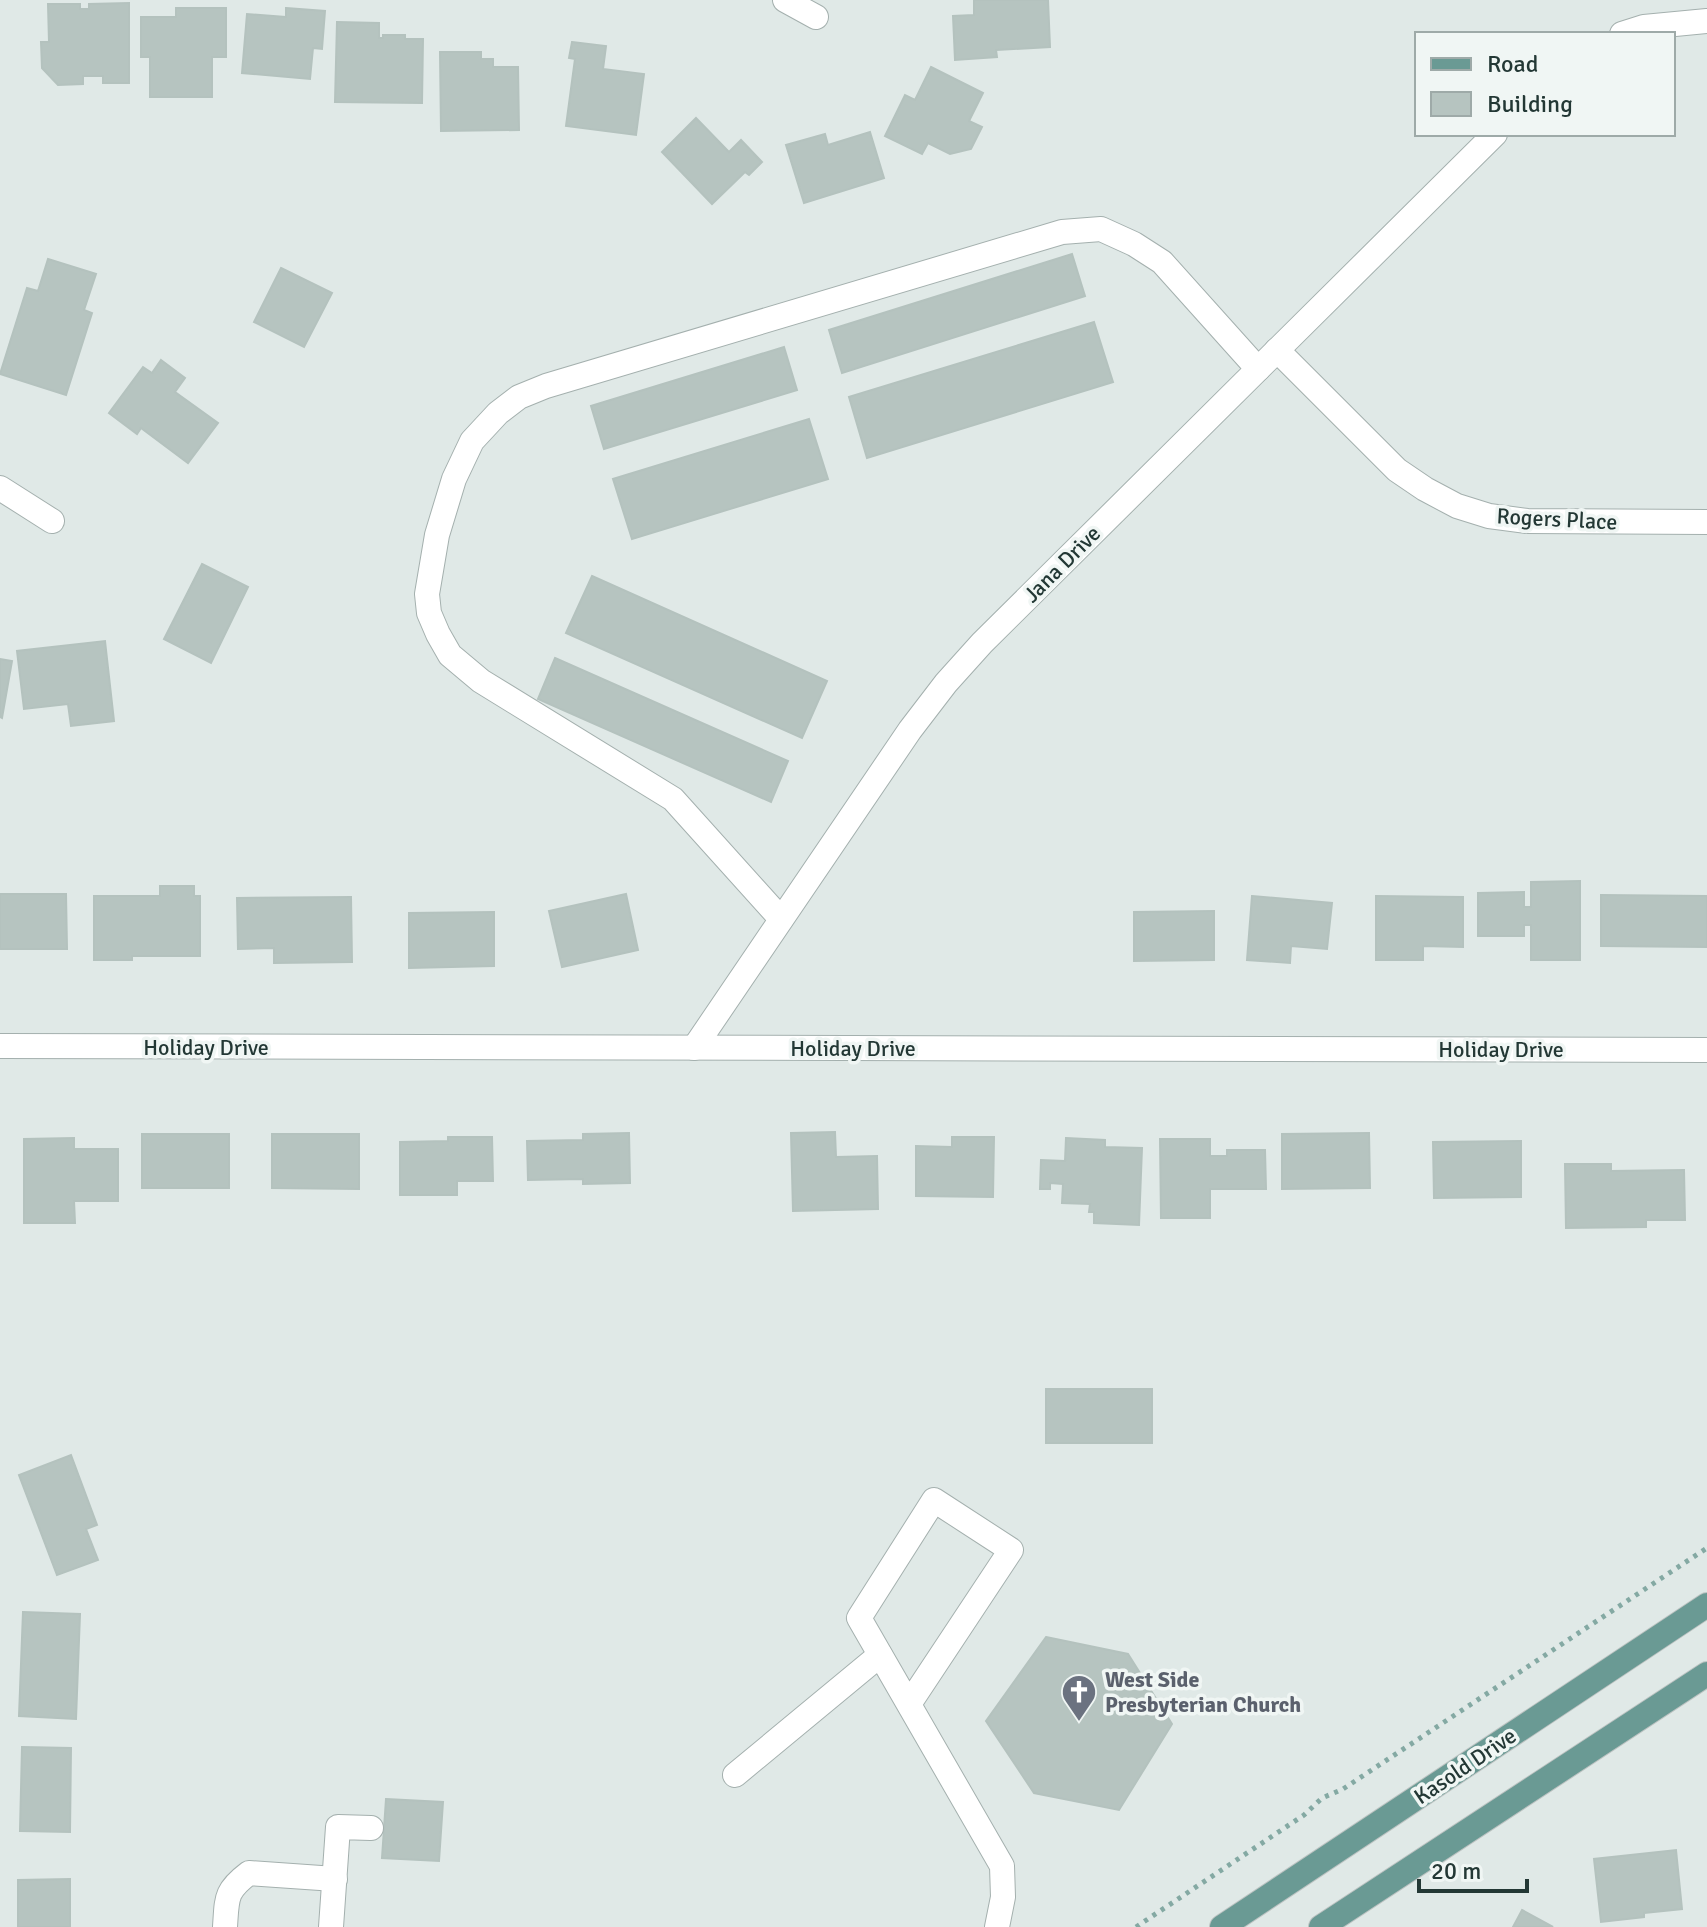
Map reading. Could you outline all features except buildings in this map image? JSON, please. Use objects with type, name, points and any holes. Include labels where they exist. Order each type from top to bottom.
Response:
[{"type":"main road","name":"Kasold Drive","points":[[1222,1927],[1707,1605]]},
{"type":"main road","points":[[1321,1927],[1707,1674]]},
{"type":"street","points":[[785,0],[816,17]]},
{"type":"street","points":[[1628,32],[1644,27],[1707,21]]},
{"type":"street","name":"Jana Drive","points":[[694,1048],[910,730],[946,683],[982,643],[1493,136]]},
{"type":"street","points":[[781,919],[673,799],[481,681],[450,655],[429,613],[427,594],[437,535],[454,479],[472,441],[498,413],[519,397],[546,386],[1062,232],[1101,229],[1134,244],[1162,262],[1258,369]]},
{"type":"street","name":"Rogers Place","points":[[1277,350],[1397,470],[1457,506],[1489,516],[1527,521],[1707,522]]},
{"type":"street","points":[[0,488],[52,521]]},
{"type":"street","name":"Holiday Drive","points":[[0,1046],[1707,1050]]},
{"type":"street","points":[[909,1704],[1011,1550],[934,1500],[859,1618],[1002,1866],[1003,1897],[997,1927]]},
{"type":"street","points":[[735,1775],[880,1655]]},
{"type":"street","points":[[331,1927],[338,1827],[371,1828]]},
{"type":"street","points":[[225,1927],[227,1900],[234,1885],[249,1873],[335,1879]]},
{"type":"path","points":[[1136,1927],[1304,1815],[1322,1798],[1343,1789],[1707,1548]]},
{"type":"place","name":"West Side Presbyterian Church","points":[[1079,1723]]}]
